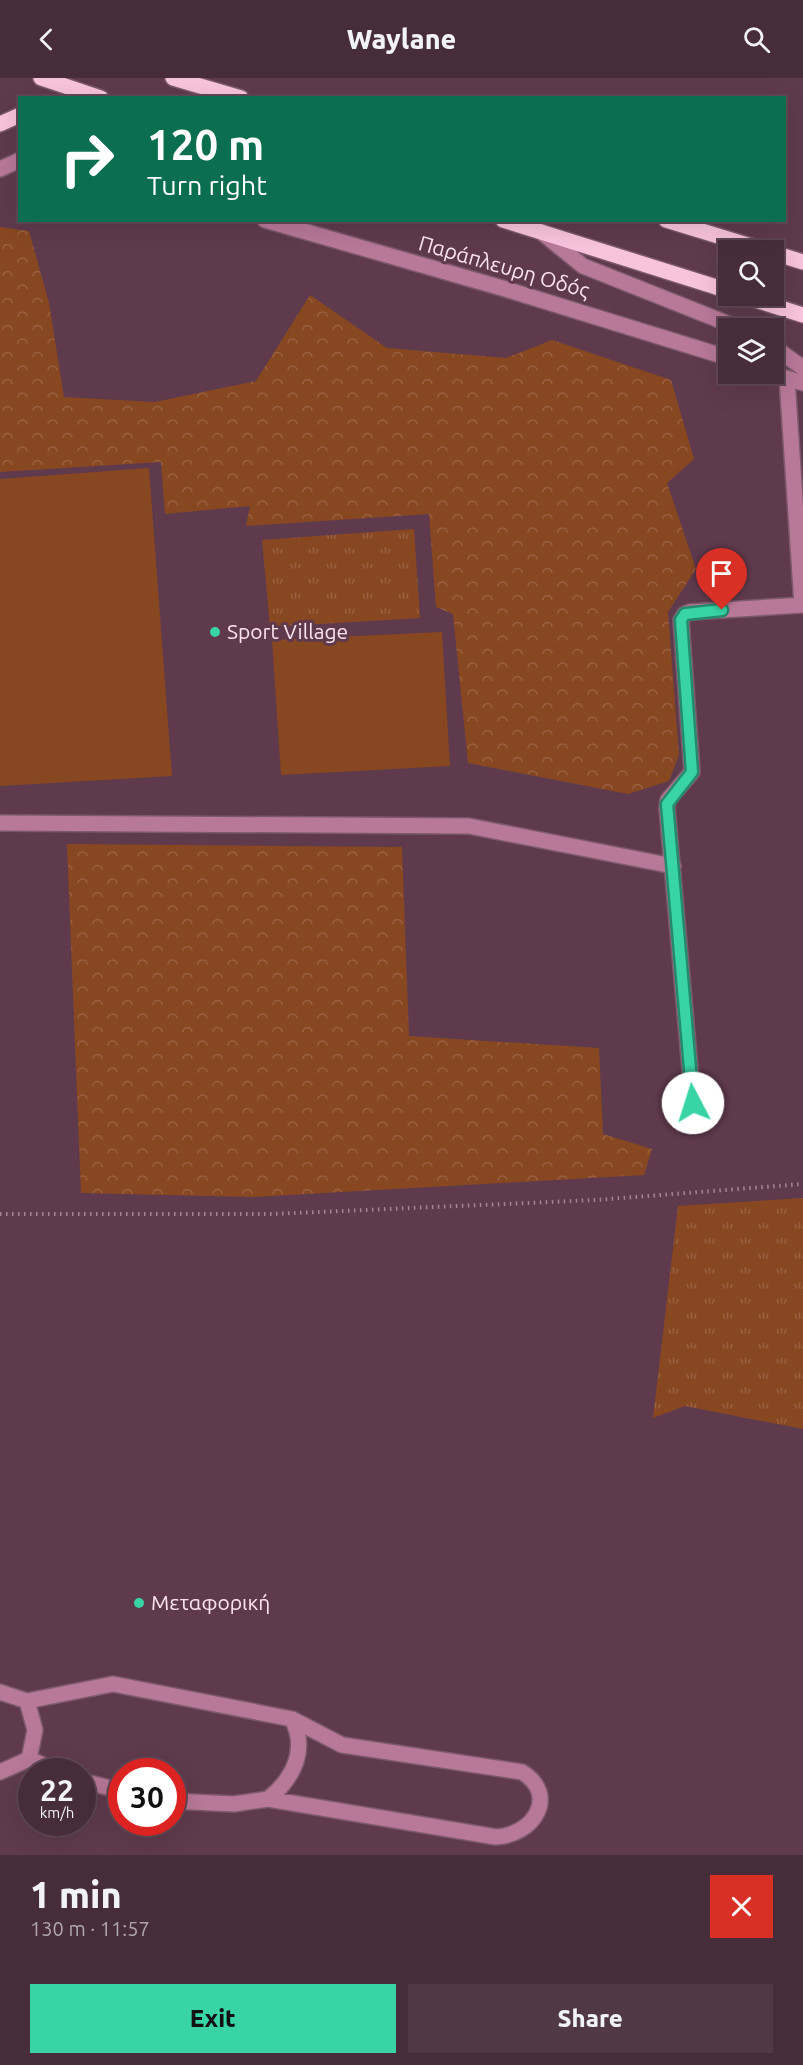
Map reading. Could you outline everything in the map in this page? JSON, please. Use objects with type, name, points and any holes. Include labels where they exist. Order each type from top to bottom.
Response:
[{"type":"main road","points":[[41,78],[90,96]]},
{"type":"main road","points":[[173,78],[234,96]]},
{"type":"main road","points":[[0,124],[18,116]]},
{"type":"main road","points":[[510,222],[718,288]]},
{"type":"main road","points":[[673,222],[731,240]]},
{"type":"main road","points":[[784,257],[803,262]]},
{"type":"main road","points":[[775,306],[803,315]]},
{"type":"street","points":[[0,169],[18,161]]},
{"type":"street","name":"Παράπλευρη Οδός","points":[[272,222],[513,291],[718,355]]},
{"type":"street","points":[[537,230],[583,266],[718,320]]},
{"type":"street","points":[[784,354],[803,368]]},
{"type":"street","points":[[784,377],[803,383]]},
{"type":"street","points":[[693,1103],[667,804],[691,776],[692,769],[679,628],[685,614],[802,605],[781,384]]},
{"type":"street","points":[[0,823],[469,826],[673,866]]},
{"type":"street","points":[[0,1692],[27,1701],[113,1684],[292,1719],[342,1745],[522,1772],[534,1781],[537,1788],[538,1811],[523,1830],[515,1834],[496,1837],[268,1799],[234,1804],[186,1802]]},
{"type":"street","points":[[27,1701],[35,1730],[29,1758]]},
{"type":"street","points":[[268,1799],[280,1790],[296,1763],[299,1732],[292,1719]]},
{"type":"street","points":[[0,1772],[18,1764]]},
{"type":"path","points":[[0,1214],[272,1214],[596,1200],[803,1184]]},
{"type":"green space","points":[[0,227],[29,231],[49,303],[64,397],[155,402],[256,381],[310,295],[387,348],[506,358],[552,340],[671,380],[694,459],[667,483],[696,569],[668,612],[679,755],[669,781],[628,794],[468,763],[453,614],[436,607],[429,514],[246,526],[250,506],[165,514],[161,462],[0,472]]},
{"type":"green space","points":[[149,468],[172,776],[0,786],[0,479]]},
{"type":"green space","points":[[414,529],[420,618],[270,627],[262,540]]},
{"type":"green space","points":[[442,632],[450,766],[281,775],[272,640]]},
{"type":"green space","points":[[67,844],[402,847],[409,1036],[599,1048],[603,1134],[652,1149],[644,1175],[252,1197],[81,1193]]},
{"type":"green space","points":[[803,1198],[803,1429],[685,1406],[653,1418],[678,1206]]},
{"type":"place","name":"Sport Village","points":[[215,632]]},
{"type":"place","name":"Μεταφορική","points":[[139,1603]]},
{"type":"route","points":[[693,1103],[667,804],[692,772],[679,628],[681,620],[685,614],[690,612],[722,610]]}]
